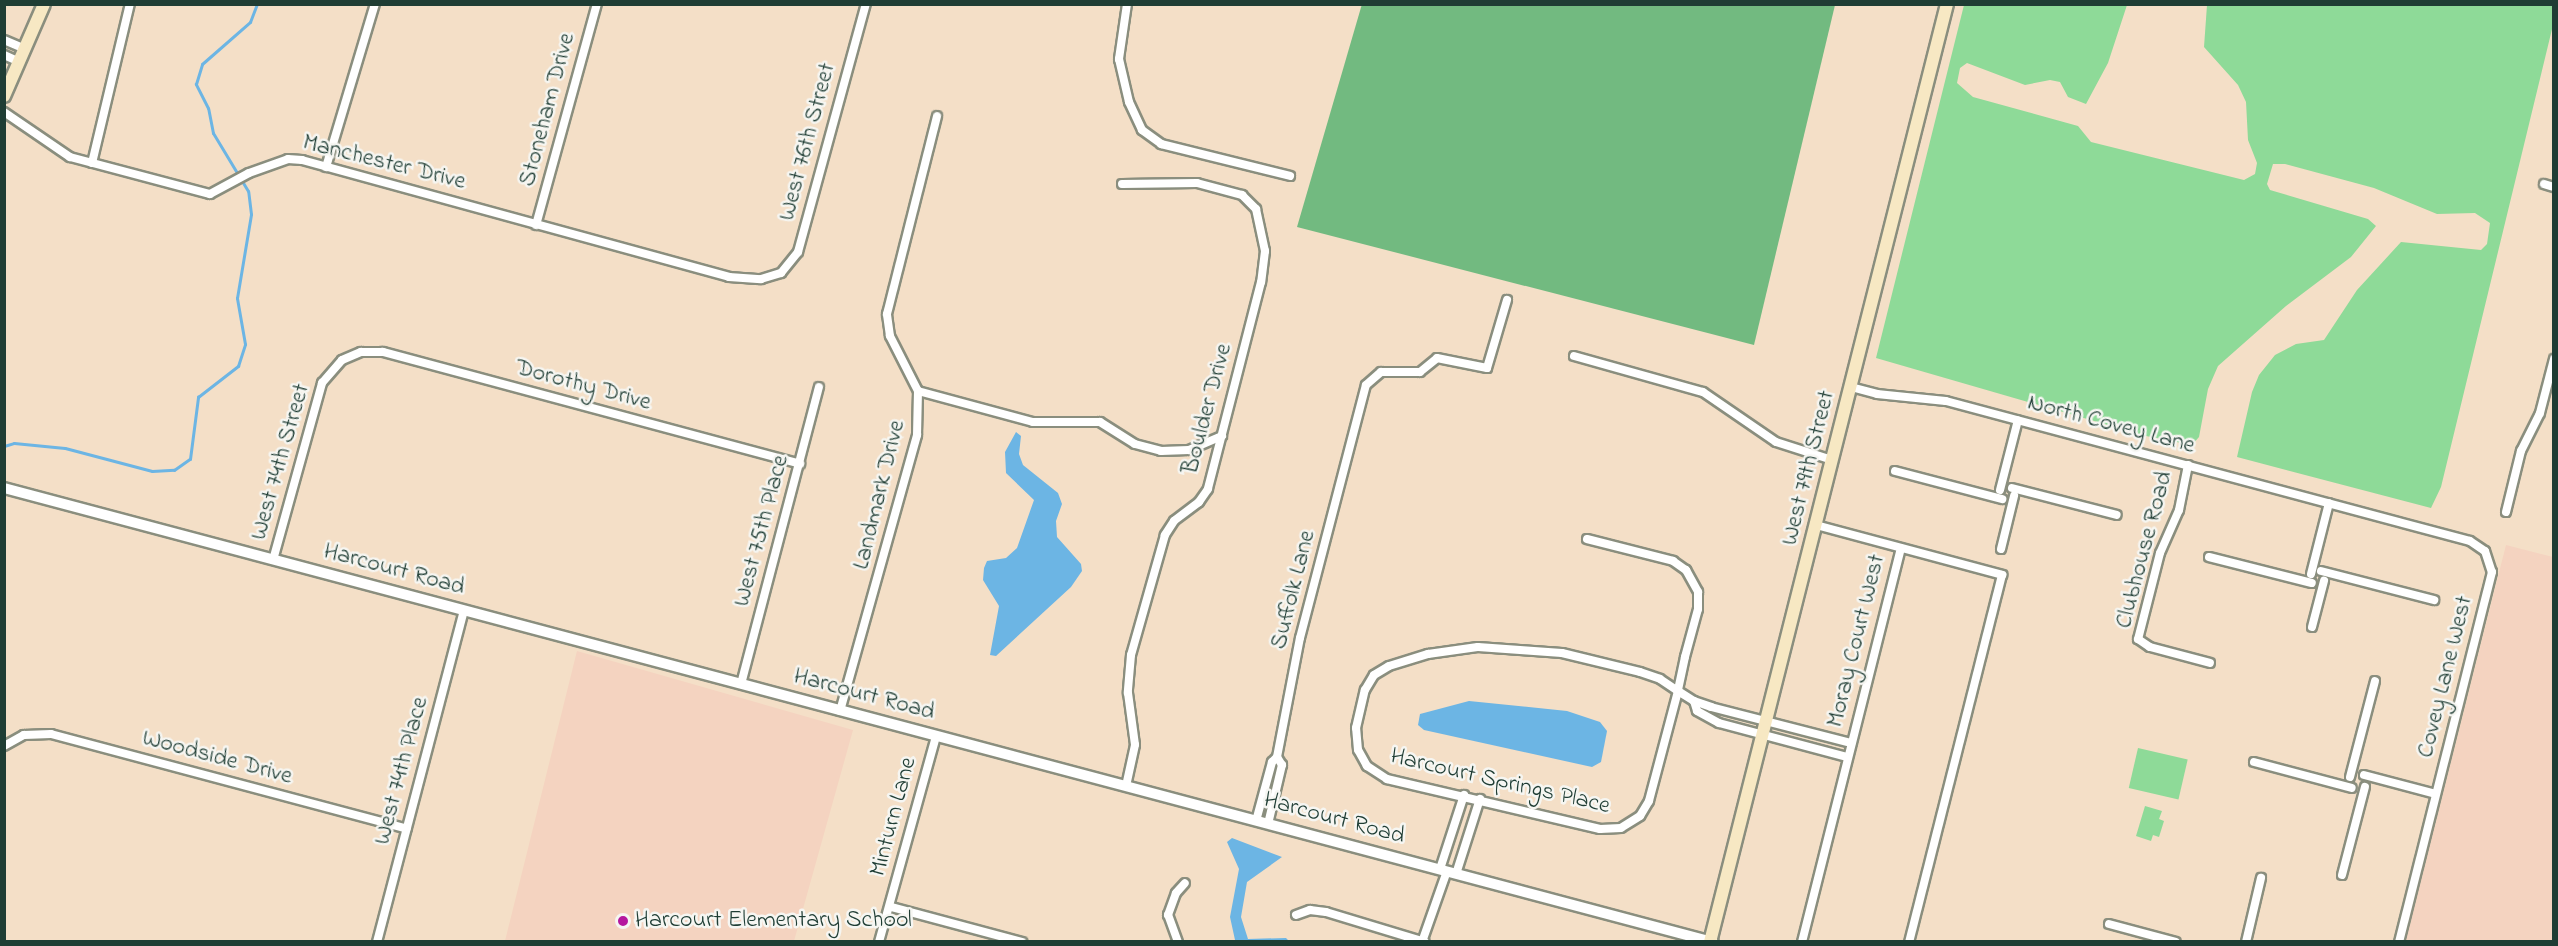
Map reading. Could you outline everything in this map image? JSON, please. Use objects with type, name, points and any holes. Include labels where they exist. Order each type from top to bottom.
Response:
[{"type":"main road","points":[[4,96],[44,4]]},
{"type":"main road","name":"West 79th Street","points":[[1711,941],[1947,4]]},
{"type":"street","points":[[92,164],[130,4]]},
{"type":"street","points":[[326,167],[375,4]]},
{"type":"street","name":"Stoneham Drive","points":[[536,225],[597,4]]},
{"type":"street","name":"West 76th Street","points":[[770,277],[791,263],[798,252],[866,4]]},
{"type":"street","points":[[1127,4],[1119,59],[1129,102],[1142,130],[1161,144],[1290,176]]},
{"type":"street","points":[[4,40],[25,49]]},
{"type":"street","points":[[4,55],[20,62]]},
{"type":"street","name":"Manchester Drive","points":[[4,112],[24,122],[54,149],[92,164],[210,194],[249,173],[288,159],[326,167],[729,277],[770,277]]},
{"type":"street","name":"Landmark Drive","points":[[840,711],[917,435],[918,391],[890,336],[887,314],[937,116]]},
{"type":"street","name":"Boulder Drive","points":[[1122,184],[1202,184],[1236,193],[1251,202],[1262,228],[1263,273],[1206,493],[1174,521],[1166,534],[1131,654],[1128,693],[1135,745],[1126,786]]},
{"type":"street","points":[[2544,184],[2553,187]]},
{"type":"street","name":"Suffolk Lane","points":[[1268,824],[1282,765],[1277,757],[1300,638],[1366,385],[1381,372],[1417,373],[1437,358],[1486,368],[1507,300]]},
{"type":"street","name":"Dorothy Drive","points":[[355,354],[383,352],[800,464]]},
{"type":"street","name":"West 74th Street","points":[[273,560],[322,383],[336,365],[355,354]]},
{"type":"street","points":[[1574,356],[1703,392],[1776,442],[1832,460]]},
{"type":"street","points":[[2506,512],[2521,451],[2540,413],[2553,359]]},
{"type":"street","name":"West 75th Place","points":[[741,684],[819,387]]},
{"type":"street","name":"North Covey Lane","points":[[1851,387],[1884,395],[1938,399],[2360,511]]},
{"type":"street","points":[[918,391],[1033,422],[1100,422],[1135,444],[1157,450],[1189,450],[1222,436]]},
{"type":"street","points":[[2001,494],[2018,420]]},
{"type":"street","name":"Clubhouse Road","points":[[2188,465],[2179,510],[2160,553],[2138,634],[2141,645],[2210,663]]},
{"type":"street","points":[[1895,471],[2001,494],[2013,492],[2117,515]]},
{"type":"street","name":"Harcourt Road","points":[[4,488],[1711,941]]},
{"type":"street","points":[[2001,494],[2008,501],[2013,492]]},
{"type":"street","points":[[2001,549],[2013,492]]},
{"type":"street","points":[[2312,578],[2329,503]]},
{"type":"street","name":"Covey Lane West","points":[[2360,511],[2474,542],[2485,551],[2491,563],[2492,573],[2399,942]]},
{"type":"street","points":[[1816,525],[2002,575],[1909,942]]},
{"type":"street","points":[[1587,539],[1673,561],[1686,570],[1695,583],[1698,609],[1678,691],[1694,701],[1851,743]]},
{"type":"street","name":"Moray Court West","points":[[1802,942],[1901,548]]},
{"type":"street","points":[[2209,556],[2324,581]]},
{"type":"street","points":[[2312,578],[2321,571]]},
{"type":"street","points":[[2312,627],[2324,581],[2321,571]]},
{"type":"street","points":[[2321,571],[2434,600]]},
{"type":"street","name":"West 74th Place","points":[[376,942],[464,610]]},
{"type":"street","name":"Harcourt Springs Place","points":[[1492,647],[1569,654],[1653,676],[1678,691],[1649,801],[1630,824],[1614,830],[1600,829],[1378,775],[1359,755],[1356,728],[1365,690],[1379,671],[1428,654],[1460,648],[1492,647]]},
{"type":"street","points":[[2352,788],[2350,777],[2375,681]]},
{"type":"street","points":[[1694,701],[1697,711],[1707,719],[1762,736],[1847,757]]},
{"type":"street","name":"Woodside Drive","points":[[4,746],[16,738],[33,734],[55,735],[407,829]]},
{"type":"street","name":"Minturn Lane","points":[[879,942],[891,907],[936,736]]},
{"type":"street","points":[[1256,821],[1272,762],[1277,757]]},
{"type":"street","points":[[2254,762],[2352,788],[2365,787]]},
{"type":"street","points":[[2350,777],[2356,773],[2436,794]]},
{"type":"street","points":[[2342,875],[2365,787],[2364,775]]},
{"type":"street","points":[[1448,871],[1464,795]]},
{"type":"street","points":[[1296,915],[1310,910],[1326,912],[1423,941],[1448,871],[1480,799]]},
{"type":"street","points":[[2246,942],[2261,878]]},
{"type":"street","points":[[1178,942],[1168,915],[1176,893],[1185,882]]},
{"type":"street","points":[[891,907],[1022,942]]},
{"type":"street","points":[[2109,924],[2176,942]]},
{"type":"shaded area","points":[[2506,545],[2553,557],[2553,941],[2406,941]]},
{"type":"shaded area","points":[[577,651],[853,730],[794,941],[505,941]]},
{"type":"green space","points":[[1362,4],[1835,5],[1754,345],[1297,227]]},
{"type":"green space","points":[[1964,5],[2127,5],[2108,63],[2086,104],[2068,97],[2060,82],[2050,80],[2025,85],[1967,63],[1960,68],[1957,83],[1973,97],[2078,126],[2091,142],[2244,180],[2255,174],[2257,163],[2248,140],[2246,102],[2238,85],[2204,47],[2207,5],[2553,5],[2553,25],[2441,487],[2431,508],[2237,457],[2252,392],[2259,375],[2275,355],[2296,344],[2324,340],[2357,290],[2401,242],[2481,250],[2487,244],[2490,223],[2475,213],[2437,214],[2374,188],[2285,164],[2273,164],[2267,184],[2270,190],[2368,219],[2376,226],[2351,257],[2286,306],[2218,366],[2208,389],[2199,437],[2192,445],[2146,436],[1876,358]]},
{"type":"green space","points":[[2138,748],[2188,759],[2178,799],[2129,788]]},
{"type":"green space","points":[[2145,806],[2162,811],[2159,819],[2164,821],[2159,837],[2153,835],[2151,841],[2136,836]]},
{"type":"water","points":[[1016,432],[1021,436],[1019,454],[1023,465],[1058,493],[1062,504],[1056,521],[1057,537],[1081,564],[1082,571],[1071,587],[996,656],[990,655],[999,606],[983,580],[984,568],[987,561],[1006,558],[1017,548],[1034,500],[1006,473],[1005,452]]},
{"type":"water","points":[[1469,701],[1567,711],[1600,722],[1607,731],[1601,762],[1592,767],[1424,730],[1418,725],[1420,714]]},
{"type":"water","points":[[1232,838],[1282,857],[1247,882],[1241,917],[1248,939],[1286,938],[1289,941],[1235,940],[1230,917],[1239,869],[1227,842]]},
{"type":"waterway","points":[[4,446],[14,443],[65,448],[152,471],[174,470],[190,459],[198,397],[238,366],[245,344],[237,298],[251,214],[248,191],[213,133],[208,108],[196,84],[202,64],[250,22],[257,4]]},
{"type":"place","name":"Harcourt Elementary School","points":[[623,921]]}]
